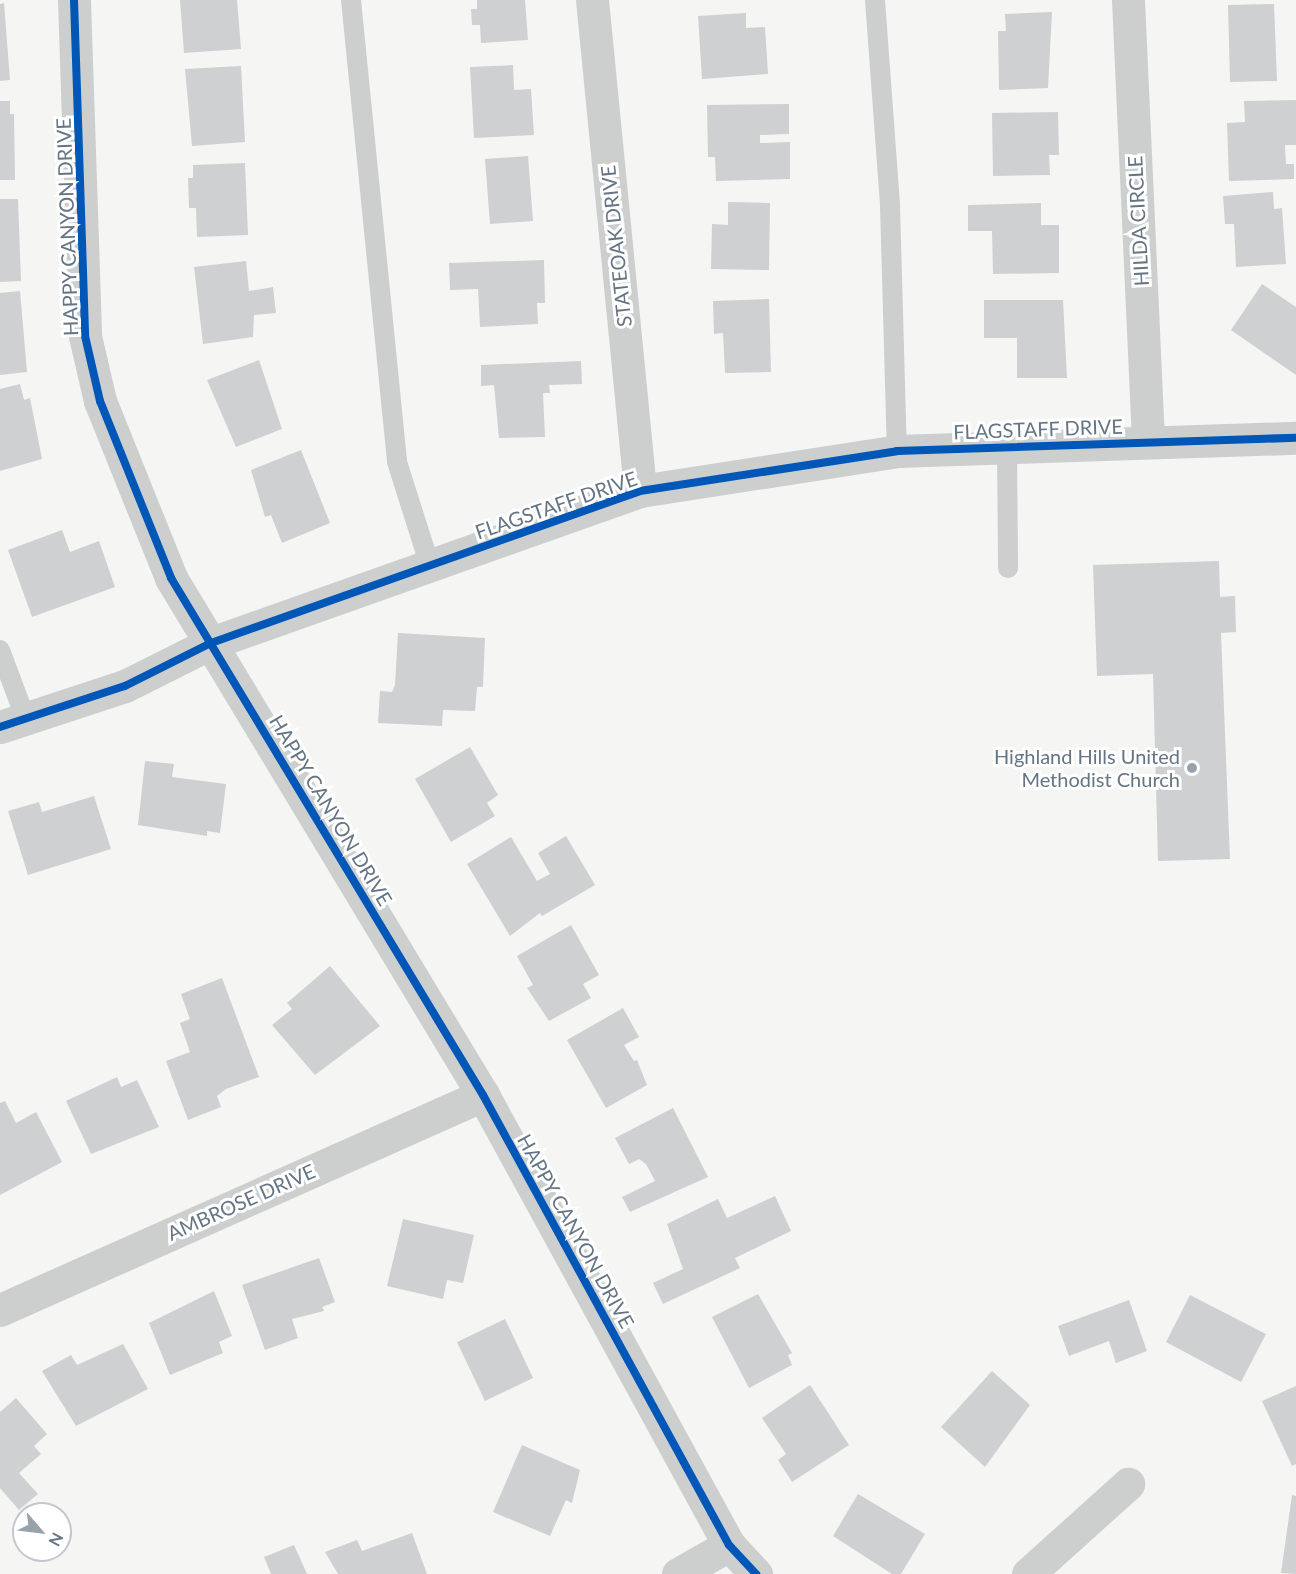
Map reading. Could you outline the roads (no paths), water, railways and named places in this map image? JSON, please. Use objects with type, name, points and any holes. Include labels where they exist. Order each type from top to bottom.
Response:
[{"type":"street","name":"HAPPY CANYON DRIVE","points":[[74,0],[85,336],[100,400],[171,578],[483,1095],[729,1545],[756,1574]]},
{"type":"street","name":"STATEOAK DRIVE","points":[[592,0],[640,491]]},
{"type":"street","name":"HILDA CIRCLE","points":[[1128,0],[1148,442]]},
{"type":"street","name":"FLAGSTAFF DRIVE","points":[[13,724],[125,686],[211,643],[640,491],[897,452],[1296,438]]},
{"type":"street","name":"AMBROSE DRIVE","points":[[0,1310],[483,1095]]},
{"type":"street","points":[[1028,1574],[1128,1484]]},
{"type":"street","points":[[678,1574],[729,1545]]},
{"type":"lane","points":[[351,0],[397,462],[430,566]]},
{"type":"lane","points":[[875,0],[890,205],[897,452]]},
{"type":"lane","points":[[1007,447],[1008,568]]},
{"type":"lane","points":[[0,650],[13,724]]},
{"type":"place","name":"Highland Hills United Methodist Church","points":[[1192,768]]}]
